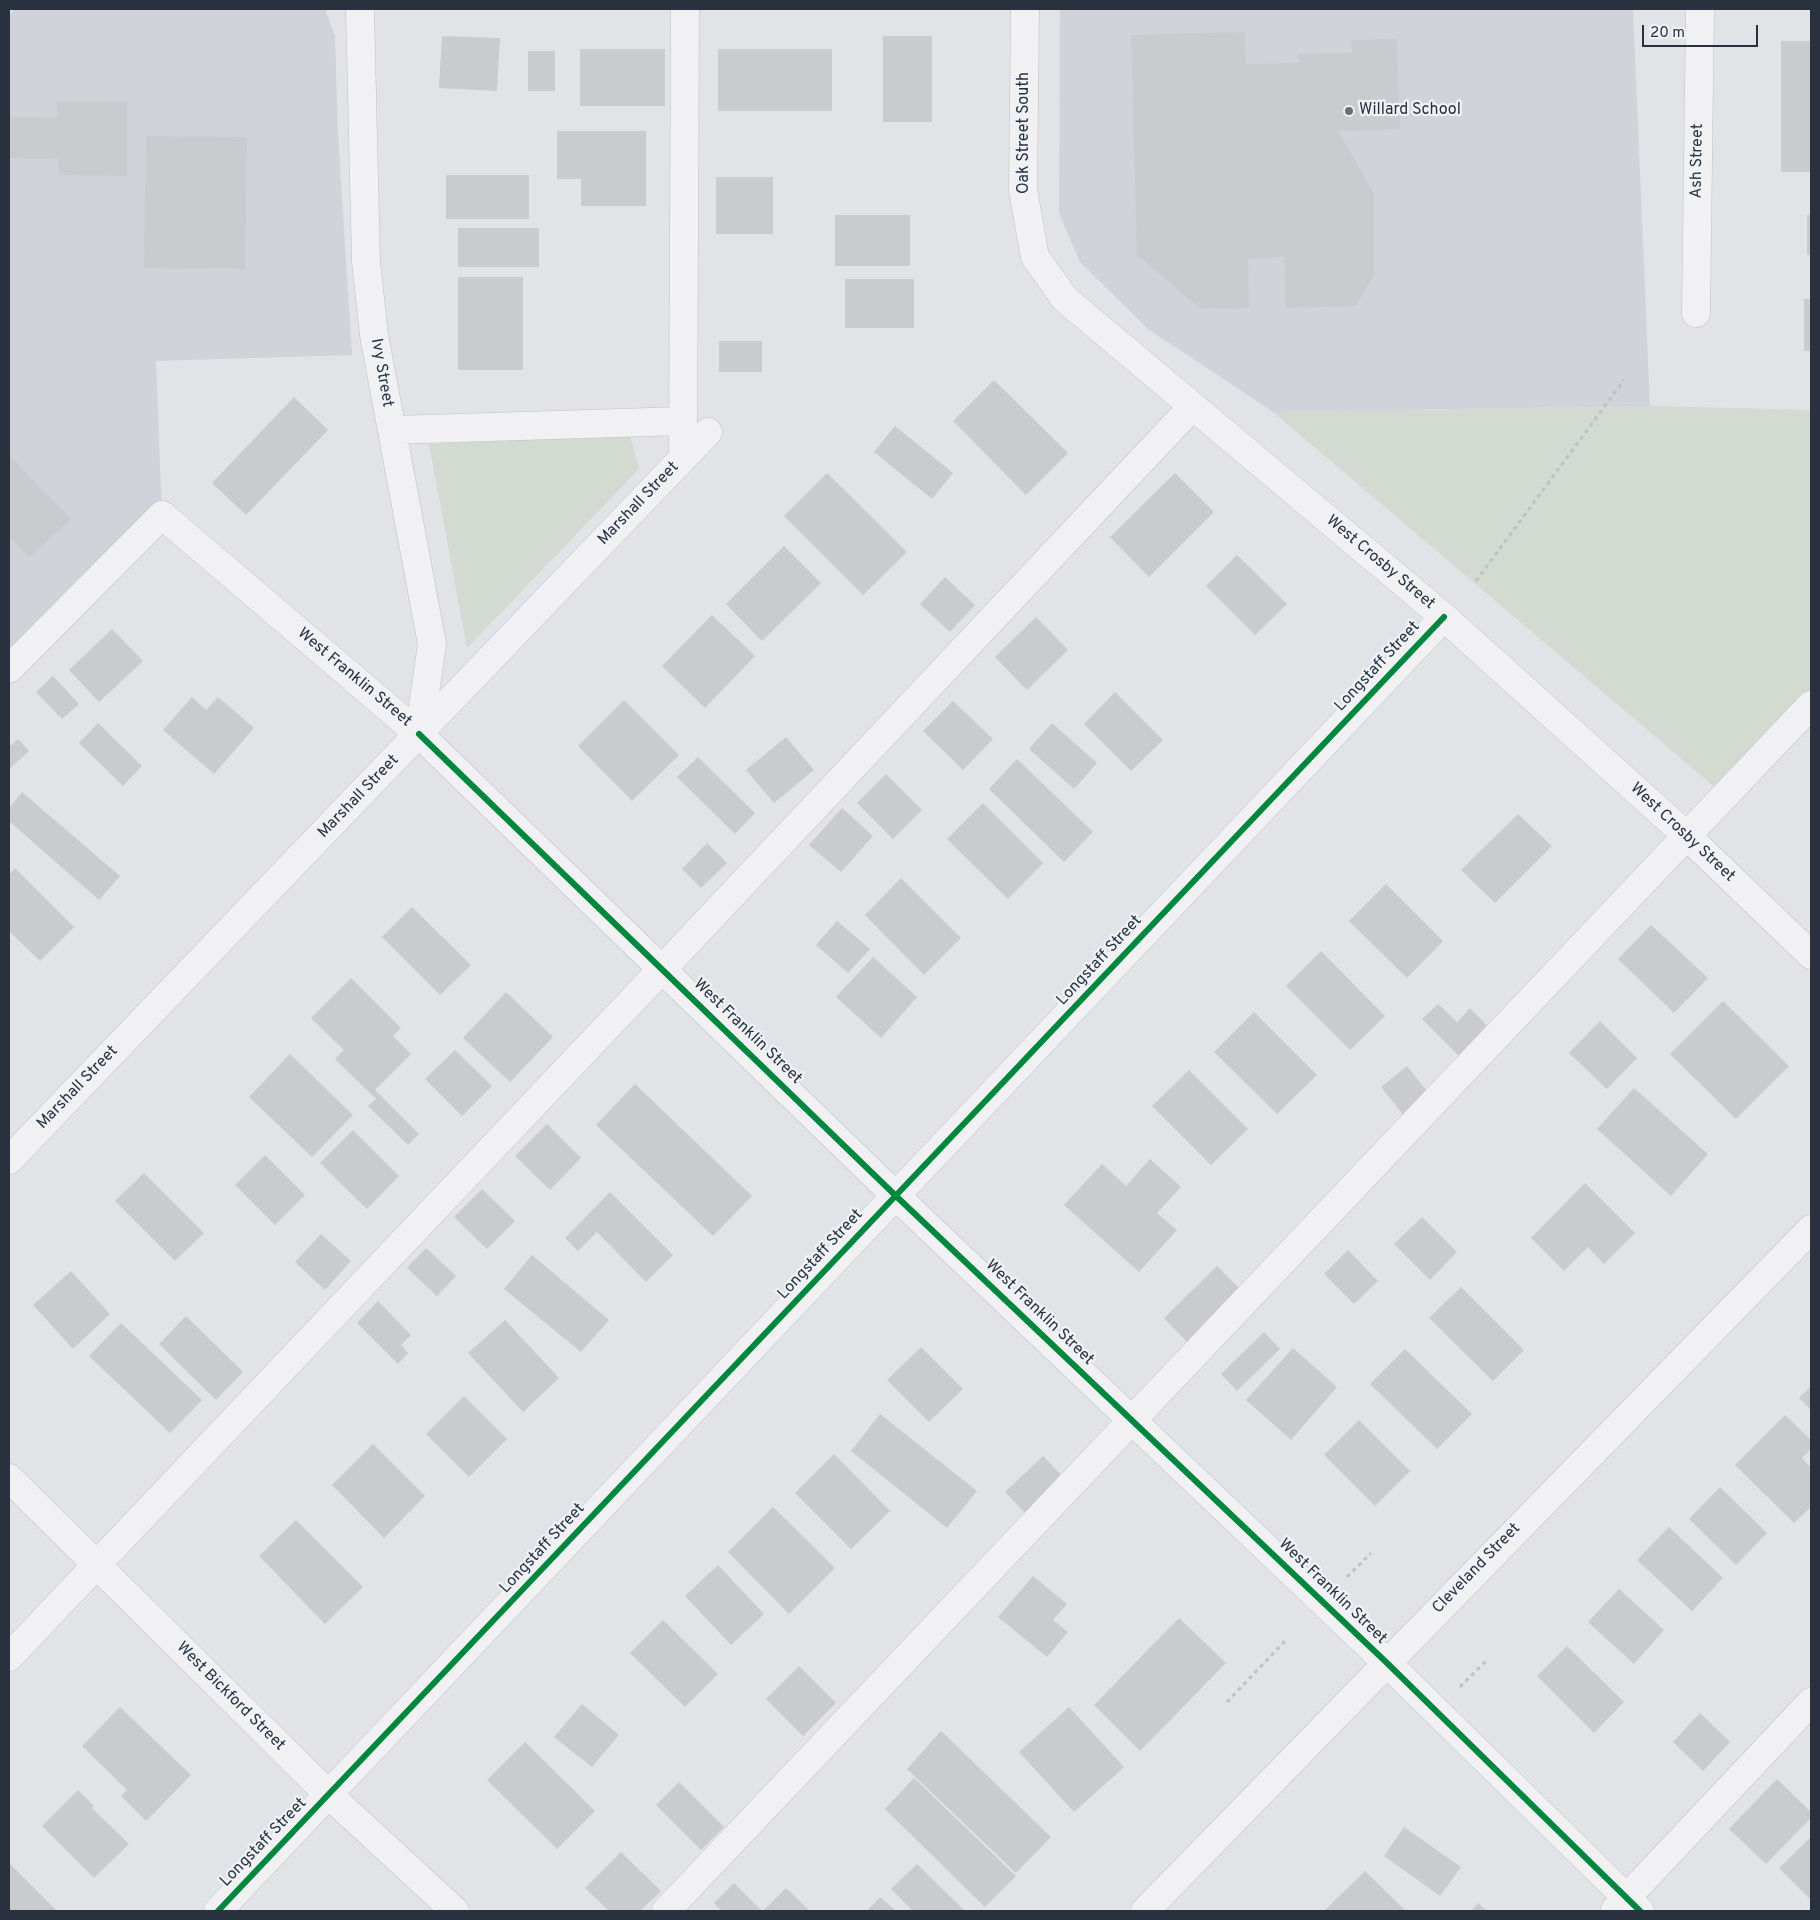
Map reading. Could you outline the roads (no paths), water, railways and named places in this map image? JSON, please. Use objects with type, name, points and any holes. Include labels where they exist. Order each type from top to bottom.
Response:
[{"type":"street","name":"Ivy Street","points":[[360,9],[366,262],[374,335],[432,644],[419,734]]},
{"type":"street","points":[[683,458],[684,9]]},
{"type":"street","name":"Oak Street South","points":[[1025,9],[1023,190],[1035,257]]},
{"type":"street","name":"Ash Street","points":[[1696,313],[1700,9]]},
{"type":"street","name":"West Crosby Street","points":[[1035,257],[1065,299],[1444,617],[1687,836],[1811,955]]},
{"type":"street","points":[[9,1657],[1192,407]]},
{"type":"street","points":[[392,430],[683,420]]},
{"type":"street","name":"Marshall Street","points":[[9,1160],[708,432]]},
{"type":"street","name":"West Franklin Street","points":[[9,669],[162,515],[419,734],[896,1196],[1386,1662],[1627,1907]]},
{"type":"street","name":"Longstaff Street","points":[[218,1911],[1444,617]]},
{"type":"street","points":[[666,1911],[1811,705]]},
{"type":"street","name":"Cleveland Street","points":[[1145,1911],[1386,1662],[1811,1229]]},
{"type":"street","name":"West Bickford Street","points":[[9,1478],[329,1794],[455,1911]]},
{"type":"street","points":[[1627,1907],[1811,1702]]},
{"type":"place","name":"Willard School","points":[[1349,111]]}]
